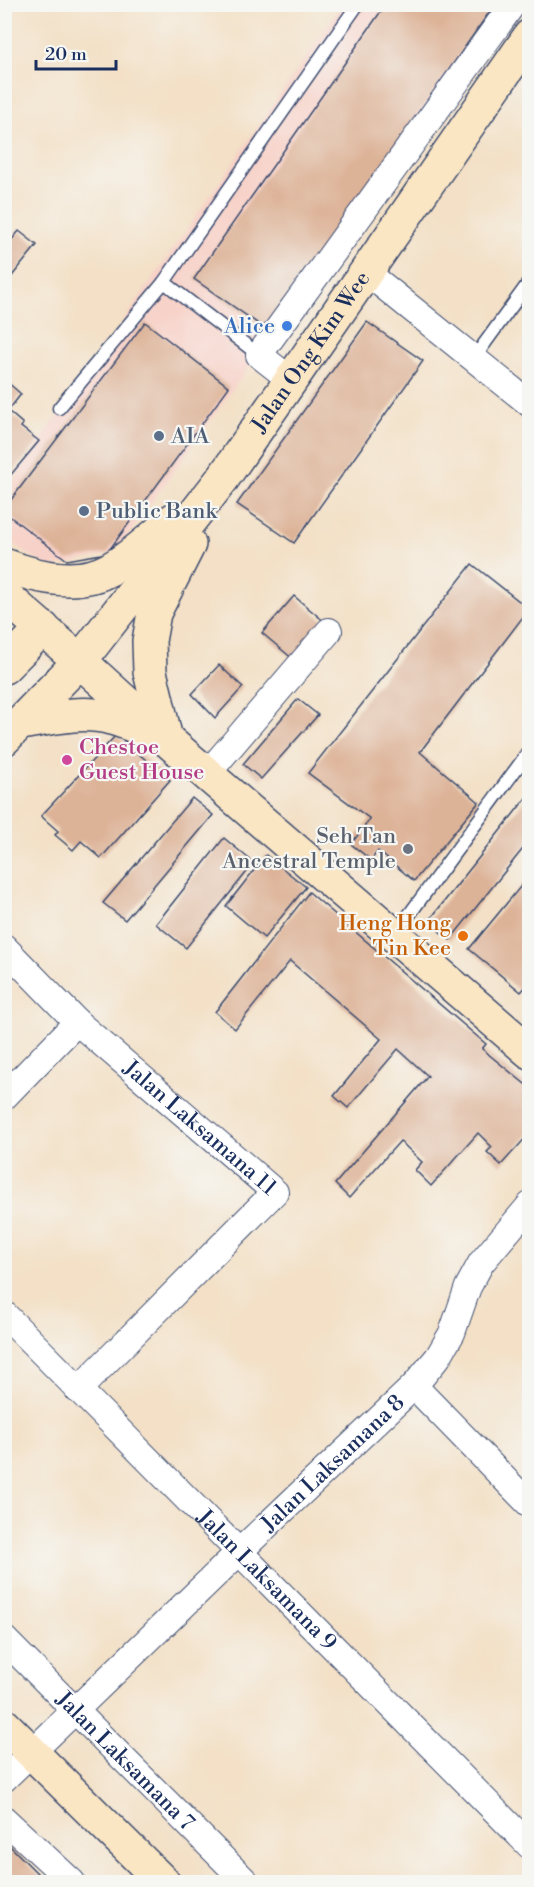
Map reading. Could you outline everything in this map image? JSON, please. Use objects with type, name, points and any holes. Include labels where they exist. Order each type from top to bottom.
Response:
[{"type":"main road","name":"Jalan Ong Kim Wee","points":[[13,731],[80,661],[223,478],[530,36]]},
{"type":"main road","points":[[4,565],[22,572],[56,578],[86,577],[108,570],[131,555],[223,478]]},
{"type":"main road","points":[[166,739],[150,672],[149,641],[154,614],[223,478]]},
{"type":"main road","points":[[4,596],[43,628],[166,739],[530,1052]]},
{"type":"main road","points":[[4,667],[43,628]]},
{"type":"main road","points":[[13,731],[67,715],[87,714],[111,718],[166,739]]},
{"type":"main road","points":[[4,1725],[163,1882]]},
{"type":"street","points":[[291,380],[259,355],[513,4]]},
{"type":"street","points":[[365,271],[530,404]]},
{"type":"street","points":[[207,774],[329,631]]},
{"type":"street","points":[[4,947],[77,1022],[4,1097]]},
{"type":"street","name":"Jalan Laksamana 11","points":[[77,1022],[275,1192],[78,1390]]},
{"type":"street","name":"Jalan Laksamana 8","points":[[4,1779],[238,1552],[414,1386],[438,1357],[452,1333],[468,1287],[481,1263],[530,1205]]},
{"type":"street","name":"Jalan Laksamana 9","points":[[4,1314],[530,1845]]},
{"type":"street","points":[[414,1386],[530,1505]]},
{"type":"street","name":"Jalan Laksamana 7","points":[[4,1639],[246,1882]]},
{"type":"street","points":[[4,1819],[72,1882]]},
{"type":"lane","points":[[59,408],[164,282],[358,4]]},
{"type":"lane","points":[[474,358],[530,281]]},
{"type":"lane","points":[[164,282],[259,355]]},
{"type":"lane","points":[[394,935],[530,750]]},
{"type":"shaded area","points":[[342,5],[510,5],[115,553],[48,568],[5,538],[5,492]]},
{"type":"building","points":[[386,4],[495,4],[267,330],[194,279]]},
{"type":"building","points":[[19,231],[37,245],[4,286],[4,249]]},
{"type":"building","points":[[145,322],[229,387],[107,553],[67,560],[4,512],[4,509]]},
{"type":"building","points":[[367,322],[423,361],[294,543],[237,504]]},
{"type":"building","points":[[6,381],[21,394],[8,411],[23,424],[21,427],[39,441],[4,483],[4,383]]},
{"type":"building","points":[[472,564],[529,609],[420,752],[479,802],[414,881],[378,851],[371,860],[351,844],[370,819],[308,773]]},
{"type":"building","points":[[294,596],[326,623],[294,660],[262,633]]},
{"type":"building","points":[[219,665],[243,687],[215,718],[192,694]]},
{"type":"building","points":[[298,699],[318,715],[261,779],[243,764]]},
{"type":"building","points":[[116,735],[170,780],[101,858],[81,841],[73,850],[55,835],[58,831],[41,816]]},
{"type":"building","points":[[530,793],[530,840],[450,940],[428,922]]},
{"type":"building","points":[[192,798],[213,815],[125,920],[103,903]]},
{"type":"building","points":[[224,838],[254,863],[186,948],[156,924]]},
{"type":"building","points":[[266,855],[306,887],[264,938],[226,906]]},
{"type":"building","points":[[530,875],[530,982],[521,992],[469,949]]},
{"type":"building","points":[[309,892],[486,1044],[482,1049],[530,1088],[530,1133],[501,1165],[487,1152],[492,1147],[478,1133],[431,1186],[415,1170],[422,1162],[400,1141],[349,1198],[335,1184],[428,1076],[398,1049],[348,1108],[334,1096],[381,1039],[290,961],[235,1029],[215,1012]]},
{"type":"building","points":[[4,1840],[46,1882],[4,1882]]},
{"type":"place","name":"Alice","points":[[287,326]]},
{"type":"place","name":"AIA","points":[[159,436]]},
{"type":"place","name":"Public Bank","points":[[84,511]]},
{"type":"place","name":"Chestoe Guest House","points":[[67,760]]},
{"type":"place","name":"Seh Tan Ancestral Temple","points":[[408,849]]},
{"type":"place","name":"Heng Hong Tin Kee","points":[[463,936]]}]
